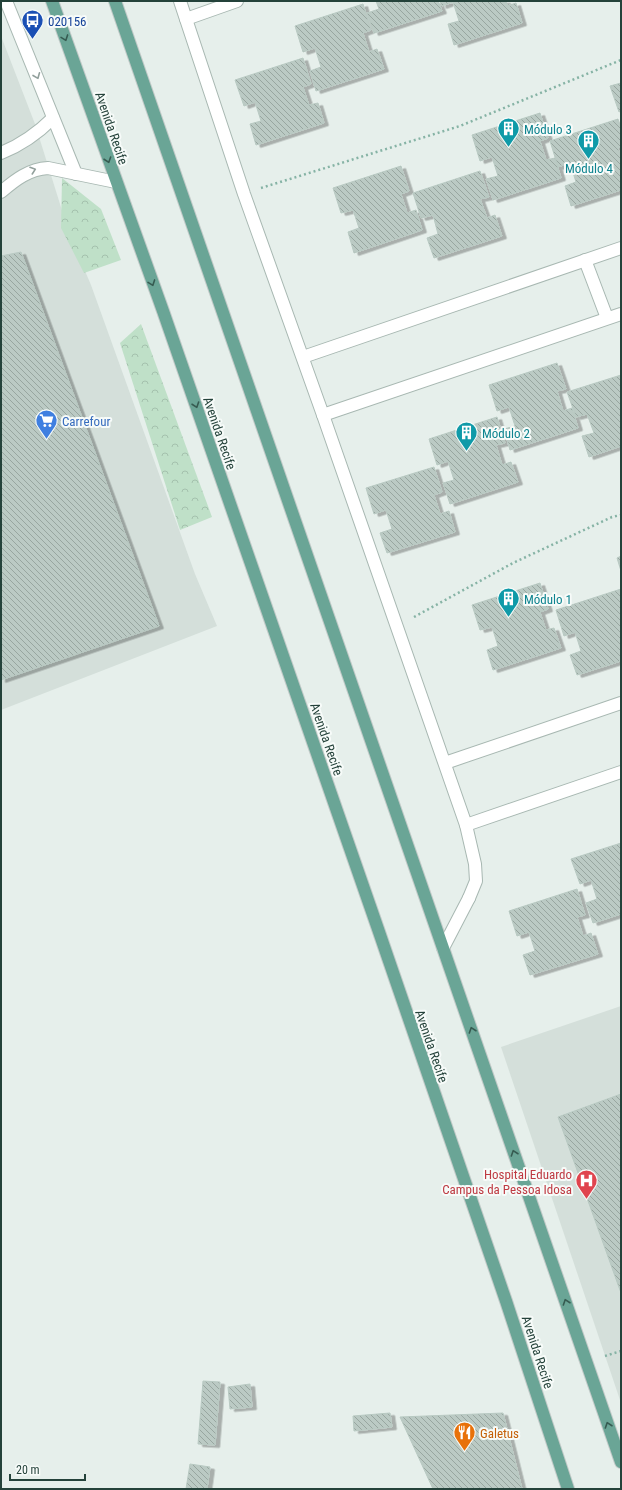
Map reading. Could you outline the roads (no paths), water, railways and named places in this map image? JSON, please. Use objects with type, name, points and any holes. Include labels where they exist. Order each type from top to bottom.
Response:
[{"type":"main road","name":"Avenida Recife","points":[[52,1],[163,311],[378,929],[494,1265],[568,1489]]},
{"type":"main road","points":[[106,1],[122,21]]},
{"type":"main road","points":[[115,1],[621,1462]]},
{"type":"street","points":[[6,1],[76,174]]},
{"type":"street","points":[[180,1],[244,194],[466,825],[475,864],[476,881],[469,898],[443,948]]},
{"type":"street","points":[[186,19],[237,1]]},
{"type":"street","points":[[1,153],[26,140],[41,130],[54,118]]},
{"type":"street","points":[[1,192],[15,180],[38,168],[48,168],[116,182]]},
{"type":"street","points":[[302,357],[621,248]]},
{"type":"street","points":[[585,260],[607,318]]},
{"type":"street","points":[[323,415],[621,314]]},
{"type":"street","points":[[445,763],[621,703]]},
{"type":"street","points":[[466,825],[621,772]]},
{"type":"place","name":"020156","points":[[33,40]]},
{"type":"place","name":"Módulo 3","points":[[509,148]]},
{"type":"place","name":"Módulo 4","points":[[589,160]]},
{"type":"place","name":"Carrefour","points":[[46,440]]},
{"type":"place","name":"Módulo 2","points":[[466,452]]},
{"type":"place","name":"Módulo 1","points":[[509,618]]},
{"type":"place","name":"Hospital Eduardo Campus da Pessoa Idosa","points":[[587,1200]]},
{"type":"place","name":"Galetus","points":[[465,1452]]}]
